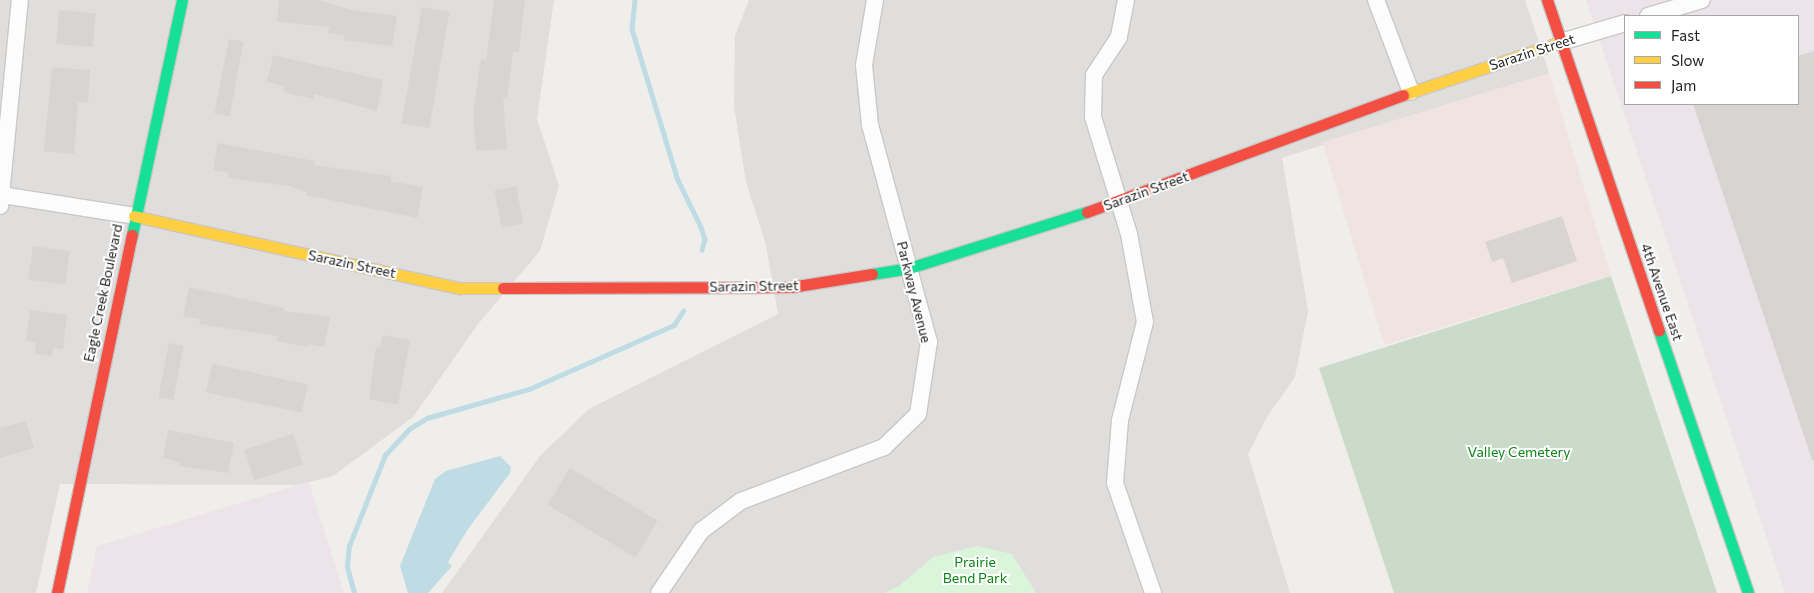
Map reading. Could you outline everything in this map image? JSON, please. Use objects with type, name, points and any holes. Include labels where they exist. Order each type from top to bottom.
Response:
[{"type":"street","points":[[20,0],[1,200],[134,216]]},
{"type":"street","name":"Eagle Creek Boulevard","points":[[57,593],[134,216],[182,0]]},
{"type":"street","name":"Parkway Avenue","points":[[659,593],[701,530],[742,501],[884,447],[918,414],[930,342],[870,126],[864,65],[876,0]]},
{"type":"street","points":[[1126,0],[1119,37],[1094,75],[1093,117],[1129,234],[1145,322],[1120,420],[1114,483],[1153,593]]},
{"type":"street","points":[[1376,0],[1411,92]]},
{"type":"street","name":"4th Avenue East","points":[[1547,0],[1748,593]]},
{"type":"street","points":[[1651,15],[1702,0]]},
{"type":"street","name":"Sarazin Street","points":[[134,216],[460,288],[791,287],[909,268],[1118,202],[1411,92],[1561,42],[1624,23]]},
{"type":"shaded area","points":[[0,0],[554,0],[537,119],[559,186],[540,251],[478,324],[413,417],[333,476],[298,485],[60,484],[36,593],[0,593]]},
{"type":"shaded area","points":[[749,0],[1525,0],[1549,73],[1282,158],[1308,311],[1295,377],[1267,417],[1248,454],[1290,593],[442,593],[540,456],[589,409],[778,314],[766,245],[746,182],[734,107],[735,36]]},
{"type":"shaded area","points":[[1586,0],[1814,0],[1814,593],[1785,593]]},
{"type":"shaded area","points":[[1549,73],[1611,276],[1384,345],[1322,142]]},
{"type":"shaded area","points":[[309,482],[344,593],[87,593],[97,546]]},
{"type":"green space","name":"Valley Cemetery","points":[[1611,276],[1717,593],[1394,593],[1319,368]]},
{"type":"green space","name":"Prairie Bend Park","points":[[977,546],[1012,554],[1036,593],[885,593],[899,586],[933,557]]},
{"type":"water","points":[[500,456],[511,467],[510,473],[468,529],[448,562],[452,566],[428,593],[408,593],[400,566],[435,479],[446,471]]},
{"type":"building","points":[[279,0],[317,0],[352,10],[397,16],[392,46],[344,40],[345,36],[328,33],[330,27],[277,22]]},
{"type":"building","points":[[494,0],[525,0],[519,52],[513,52],[507,99],[503,99],[507,149],[476,151],[473,113],[481,59],[486,60]]},
{"type":"building","points":[[422,7],[450,12],[429,128],[402,123]]},
{"type":"building","points":[[59,10],[96,13],[93,47],[56,44]]},
{"type":"building","points":[[229,39],[244,42],[229,116],[214,114]]},
{"type":"building","points":[[1814,51],[1814,460],[1812,460],[1693,105],[1799,105],[1799,56]]},
{"type":"building","points":[[273,55],[383,80],[377,111],[315,94],[314,99],[283,92],[284,86],[267,82]]},
{"type":"building","points":[[52,67],[90,70],[88,103],[78,102],[74,154],[44,151]]},
{"type":"building","points":[[218,143],[315,161],[314,165],[391,176],[390,181],[423,187],[417,218],[306,195],[307,192],[289,186],[228,178],[229,173],[213,170]]},
{"type":"building","points":[[516,186],[523,223],[502,227],[494,190]]},
{"type":"building","points":[[1562,216],[1577,261],[1512,283],[1503,258],[1492,262],[1485,242]]},
{"type":"building","points":[[33,246],[70,251],[65,285],[28,280]]},
{"type":"building","points":[[189,287],[284,308],[284,311],[330,317],[324,347],[308,344],[307,347],[276,341],[277,336],[199,324],[200,319],[183,316]]},
{"type":"building","points":[[30,310],[67,315],[63,349],[53,348],[52,356],[35,354],[36,342],[26,341]]},
{"type":"building","points":[[383,335],[410,340],[398,405],[369,399],[376,347],[380,348]]},
{"type":"building","points":[[169,343],[184,346],[173,400],[159,397]]},
{"type":"building","points":[[212,364],[308,384],[302,413],[206,392]]},
{"type":"building","points":[[26,421],[34,448],[0,458],[0,428]]},
{"type":"building","points":[[168,430],[234,443],[228,473],[179,466],[180,462],[163,458]]},
{"type":"building","points":[[293,434],[303,464],[254,480],[244,450]]},
{"type":"building","points":[[570,468],[657,521],[635,557],[548,505]]},
{"type":"waterway","points":[[635,0],[632,29],[678,180],[705,239],[702,250]]},
{"type":"waterway","points":[[354,593],[347,567],[349,546],[385,455],[409,429],[427,418],[529,389],[674,325],[683,311]]},
{"type":"traffic: fast","points":[[132,235],[182,0]]},
{"type":"traffic: fast","points":[[872,274],[909,268],[1087,212]]},
{"type":"traffic: fast","points":[[1659,331],[1748,593]]},
{"type":"traffic: slow","points":[[1403,95],[1561,42]]},
{"type":"traffic: slow","points":[[134,216],[460,288],[503,288]]},
{"type":"traffic: jam","points":[[1547,0],[1659,331]]},
{"type":"traffic: jam","points":[[1087,212],[1403,95]]},
{"type":"traffic: jam","points":[[57,593],[132,235]]},
{"type":"traffic: jam","points":[[503,288],[791,287],[872,274]]}]
